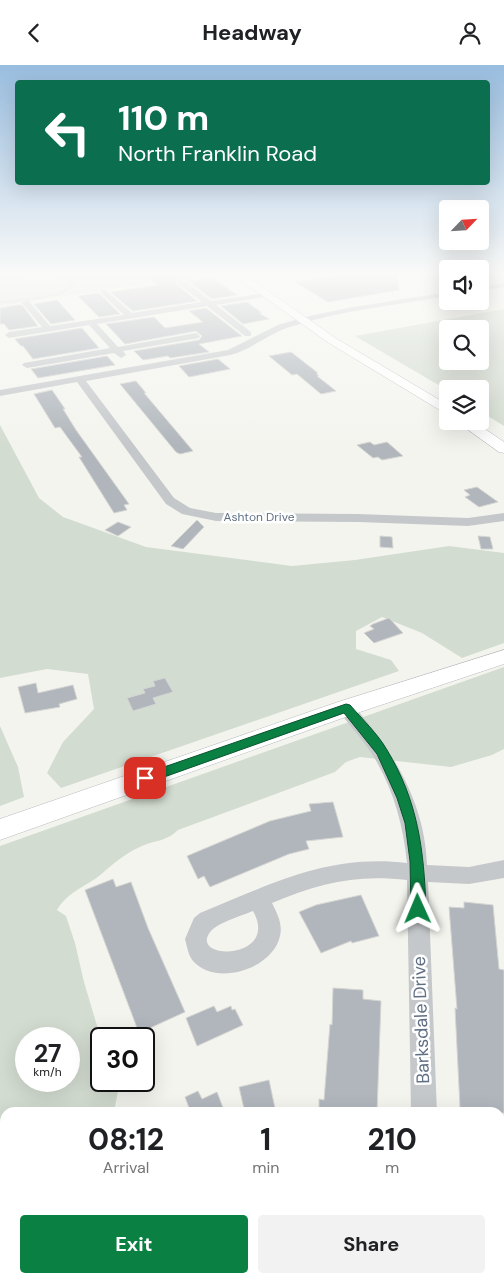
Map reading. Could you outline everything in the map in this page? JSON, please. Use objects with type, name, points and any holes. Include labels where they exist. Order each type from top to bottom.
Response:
[{"type":"main road","points":[[327,331],[439,405]]},
{"type":"main road","points":[[331,331],[439,393]]},
{"type":"main road","points":[[489,426],[504,436]]},
{"type":"main road","points":[[476,430],[504,449]]},
{"type":"main road","points":[[0,830],[346,708],[504,657]]},
{"type":"street","points":[[9,335],[36,331]]},
{"type":"street","points":[[99,331],[133,368]]},
{"type":"street","points":[[244,331],[248,334]]},
{"type":"street","points":[[0,393],[238,350],[273,331]]},
{"type":"street","points":[[27,365],[196,336]]},
{"type":"street","name":"Ashton Drive","points":[[80,379],[170,501],[186,511],[216,517],[358,518],[459,522],[481,522],[504,517]]},
{"type":"street","name":"Barksdale Drive","points":[[346,708],[372,737],[396,778],[411,823],[418,872],[424,1107]]},
{"type":"street","points":[[258,899],[303,881],[331,873],[372,869],[466,876],[504,869]]},
{"type":"shaded area","points":[[383,331],[439,331],[439,370],[489,370],[489,331],[504,331],[504,426],[489,417],[489,380],[439,380],[439,385],[355,336]]},
{"type":"shaded area","points":[[0,425],[39,498],[63,517],[146,547],[292,566],[355,560],[449,546],[504,553],[504,643],[462,658],[422,633],[382,617],[356,631],[356,649],[391,660],[399,671],[61,788],[47,773],[63,742],[94,709],[88,674],[47,669],[0,678]]},
{"type":"shaded area","points":[[504,667],[504,749],[492,755],[451,767],[360,757],[346,762],[335,772],[178,830],[164,839],[134,850],[71,894],[61,904],[57,910],[66,916],[97,1027],[90,1027],[90,1092],[118,1092],[115,1107],[0,1107],[0,846]]},
{"type":"shaded area","points":[[0,726],[18,767],[24,797],[0,806]]},
{"type":"building","points":[[65,331],[84,331],[99,348],[33,359],[15,339]]},
{"type":"building","points":[[112,331],[235,331],[242,336],[199,344],[209,352],[143,360],[134,351],[199,340],[202,336],[196,331],[125,344]]},
{"type":"building","points":[[291,352],[318,373],[316,373],[319,376],[317,376],[336,391],[321,394],[297,374],[292,375],[269,356]]},
{"type":"building","points":[[107,356],[115,365],[38,378],[31,369]]},
{"type":"building","points":[[218,359],[230,369],[189,377],[179,366]]},
{"type":"building","points":[[136,381],[193,451],[180,454],[176,452],[120,384]]},
{"type":"building","points":[[52,390],[76,430],[129,504],[124,505],[127,510],[114,513],[79,457],[82,457],[60,427],[55,428],[34,394]]},
{"type":"building","points":[[370,442],[374,445],[387,442],[403,456],[382,460],[378,457],[373,458],[357,445]]},
{"type":"building","points":[[477,487],[498,502],[479,507],[465,497],[470,495],[464,490]]},
{"type":"building","points":[[197,520],[204,527],[183,549],[171,546]]},
{"type":"building","points":[[118,522],[131,527],[118,536],[105,530]]},
{"type":"building","points":[[380,536],[392,537],[393,548],[380,547]]},
{"type":"building","points":[[478,536],[490,537],[493,549],[481,549]]},
{"type":"building","points":[[389,618],[403,633],[374,643],[364,633],[374,629],[370,626],[373,624]]},
{"type":"building","points":[[165,678],[173,692],[153,698],[156,704],[133,711],[127,698],[145,693],[143,689],[155,686],[153,681]]},
{"type":"building","points":[[36,683],[38,693],[73,685],[77,699],[59,704],[60,707],[25,713],[18,687]]},
{"type":"building","points":[[333,802],[343,837],[306,841],[309,849],[289,854],[210,887],[204,876],[198,879],[187,856],[270,821],[311,811],[309,804]]},
{"type":"building","points":[[113,879],[116,887],[131,882],[148,928],[185,1012],[152,1027],[137,1027],[85,890]]},
{"type":"building","points":[[361,895],[379,936],[352,943],[351,941],[321,953],[299,912],[316,905]]},
{"type":"building","points":[[464,902],[493,905],[499,969],[504,970],[504,1107],[460,1107],[455,1008],[457,1009],[449,907],[464,908]]},
{"type":"building","points":[[333,988],[363,990],[363,999],[381,1001],[377,1107],[319,1107],[319,1099],[324,1100],[330,1024],[332,1025]]},
{"type":"building","points":[[214,1006],[217,1012],[231,1006],[232,1010],[235,1009],[243,1025],[197,1046],[186,1018]]},
{"type":"building","points":[[269,1080],[275,1107],[244,1107],[239,1087]]},
{"type":"building","points":[[198,1091],[202,1099],[217,1092],[223,1107],[189,1107],[185,1097]]},
{"type":"route","points":[[145,778],[346,708],[382,751],[404,798],[411,823],[417,861],[418,909]]}]
